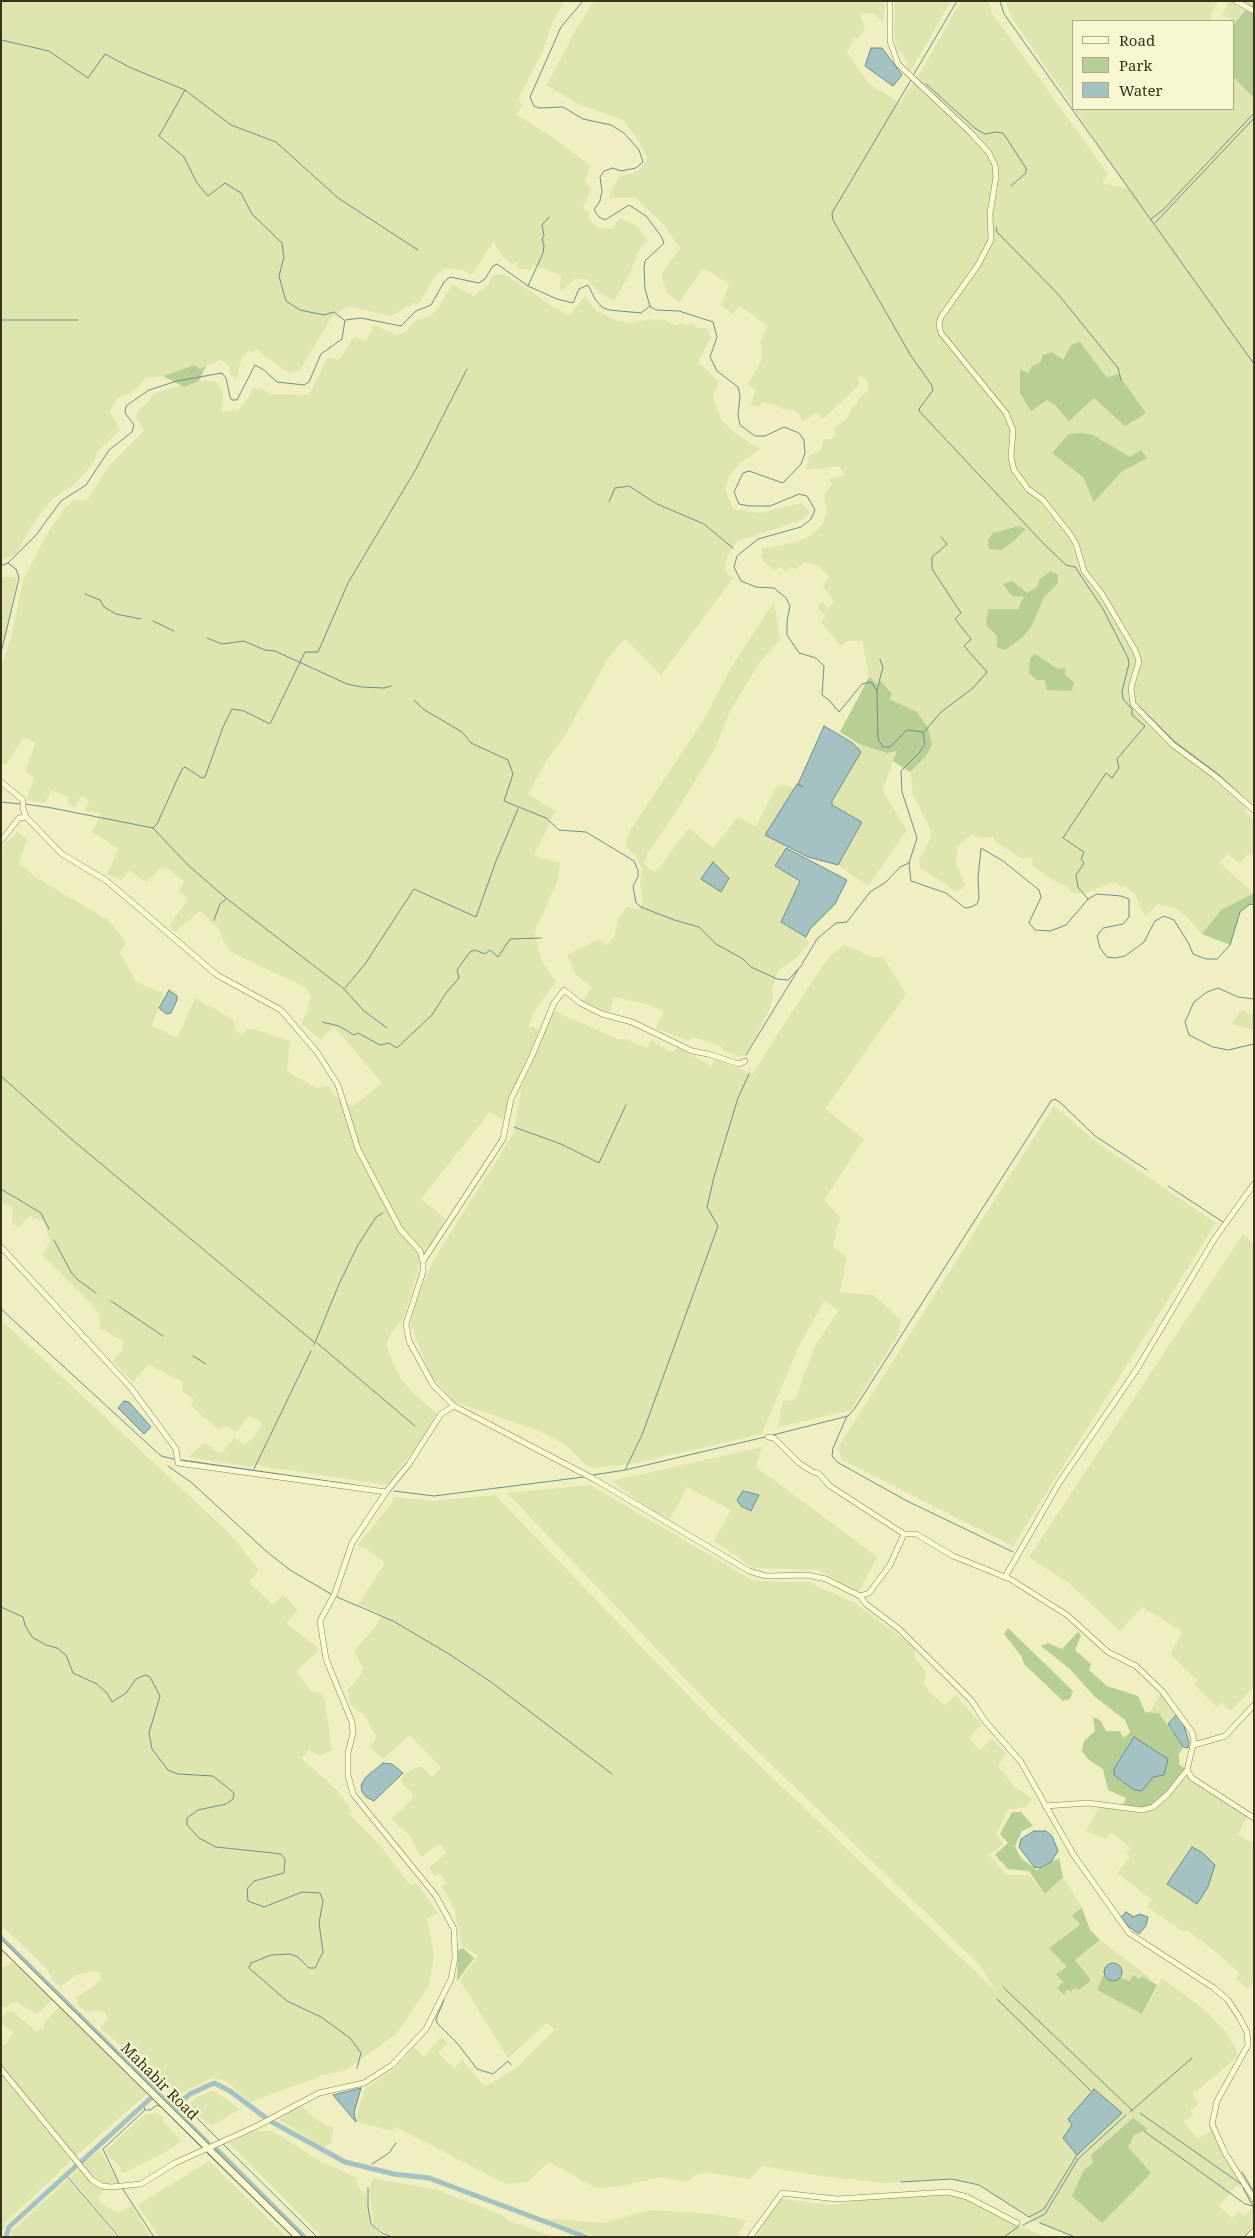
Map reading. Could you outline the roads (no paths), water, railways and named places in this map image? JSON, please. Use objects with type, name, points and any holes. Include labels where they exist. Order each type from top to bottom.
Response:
[{"type":"street","points":[[890,1],[890,41],[894,58],[977,140],[989,153],[995,165],[996,177],[990,212],[990,240],[978,265],[941,317],[939,324],[941,333],[1006,413],[1013,430],[1011,457],[1014,470],[1028,488],[1043,500],[1070,534],[1076,544],[1084,571],[1102,594],[1135,650],[1139,661],[1131,688],[1133,704],[1173,745],[1215,776],[1254,810]]},
{"type":"street","points":[[1236,1],[1254,11]]},
{"type":"street","points":[[1,782],[23,800],[26,817],[62,854],[107,881],[216,975],[281,1010],[290,1018],[332,1072],[338,1085],[358,1149],[400,1230],[420,1251],[424,1261]]},
{"type":"street","points":[[1,841],[19,818],[26,817]]},
{"type":"street","points":[[745,1061],[740,1064],[692,1051],[639,1025],[602,1014],[580,1003],[564,990],[554,1003],[532,1056],[511,1099],[503,1139],[424,1261],[420,1282],[408,1312],[406,1324],[409,1342],[433,1385],[454,1406],[594,1479],[749,1571],[766,1576],[807,1575],[826,1579],[860,1596],[866,1604],[899,1628],[971,1700],[985,1721],[1021,1762],[1073,1854],[1129,1933],[1214,1988],[1228,2000],[1239,2017],[1248,2041]]},
{"type":"street","points":[[1005,1577],[1059,1483],[1137,1369],[1215,1238],[1254,1184]]},
{"type":"street","points":[[1,1247],[131,1388],[176,1449],[178,1463],[386,1492]]},
{"type":"street","points":[[1,2069],[87,2176],[102,2186],[111,2187],[141,2184],[176,2163],[319,2093],[364,2083],[392,2065],[426,2028],[451,1979],[455,1958],[455,1940],[450,1918],[436,1896],[361,1806],[349,1784],[348,1753],[353,1733],[352,1722],[326,1659],[320,1622],[335,1593],[348,1553],[386,1492],[409,1464],[441,1414],[454,1406]]},
{"type":"street","points":[[768,1437],[774,1438],[799,1463],[818,1473],[830,1486],[904,1534],[916,1534],[953,1556],[1005,1577],[1067,1615],[1108,1652],[1136,1666],[1172,1702],[1192,1732],[1194,1745],[1187,1770],[1168,1794],[1153,1807],[1142,1810],[1088,1803],[1045,1806]]},
{"type":"street","points":[[860,1596],[869,1593],[890,1565],[904,1534]]},
{"type":"street","points":[[1194,1745],[1225,1736],[1254,1705]]},
{"type":"street","points":[[1187,1770],[1192,1778],[1254,1818]]},
{"type":"street","name":"Mahabir Road","points":[[1,1944],[298,2237]]},
{"type":"street","points":[[1254,2035],[1248,2041],[1245,2053],[1217,2101],[1212,2124],[1225,2153],[1254,2199]]},
{"type":"street","points":[[750,2237],[782,2193],[837,2199],[948,2192],[967,2196],[1017,2223]]},
{"type":"street","points":[[1248,2237],[1254,2231]]},
{"type":"water","points":[[871,48],[882,48],[902,75],[893,86],[865,66]]},
{"type":"water","points":[[824,726],[853,743],[861,752],[832,801],[832,805],[862,822],[838,865],[808,857],[765,835],[797,784],[803,787],[798,784]]},
{"type":"water","points":[[786,848],[847,880],[835,904],[810,929],[806,937],[781,922],[800,881],[775,866]]},
{"type":"water","points":[[713,862],[729,878],[721,892],[701,879]]},
{"type":"water","points":[[169,990],[177,996],[177,1000],[171,1013],[166,1014],[159,1008]]},
{"type":"water","points":[[124,1401],[129,1402],[151,1427],[144,1434],[118,1408]]},
{"type":"water","points":[[743,1491],[759,1495],[751,1511],[741,1506],[737,1500]]},
{"type":"water","points":[[1177,1714],[1184,1726],[1189,1742],[1188,1748],[1183,1747],[1168,1724]]},
{"type":"water","points":[[1134,1737],[1168,1759],[1164,1775],[1153,1777],[1142,1791],[1134,1790],[1114,1775],[1114,1769]]},
{"type":"water","points":[[383,1763],[392,1764],[403,1773],[374,1801],[366,1797],[362,1792],[361,1785],[366,1777]]},
{"type":"water","points":[[1034,1831],[1046,1831],[1052,1836],[1058,1851],[1051,1862],[1040,1868],[1034,1867],[1019,1847],[1021,1839]]},
{"type":"water","points":[[1192,1847],[1203,1853],[1215,1865],[1208,1887],[1197,1904],[1167,1884]]},
{"type":"water","points":[[1126,1912],[1134,1917],[1139,1914],[1148,1917],[1146,1926],[1139,1934],[1128,1926],[1121,1917]]},
{"type":"water","points":[[1113,1963],[1119,1966],[1122,1972],[1119,1978],[1113,1981],[1107,1978],[1104,1972],[1107,1966]]},
{"type":"water","points":[[361,2088],[354,2113],[356,2122],[333,2095]]},
{"type":"water","points":[[1094,2089],[1122,2113],[1077,2155],[1063,2138],[1072,2125],[1068,2119]]},
{"type":"waterway","points":[[583,1],[561,27],[530,97],[534,106],[539,108],[563,107],[583,119],[611,125],[624,133],[639,150],[643,162],[636,168],[621,171],[613,168],[604,171],[600,177],[602,191],[600,201],[594,210],[599,217],[605,220],[629,205],[646,216],[661,236],[664,243],[645,261],[645,289],[650,306],[656,310],[679,311],[713,322],[717,337],[710,357],[717,371],[738,387],[740,396],[738,415],[740,425],[755,436],[765,436],[784,427],[799,433],[804,440],[805,453],[801,464],[783,483],[749,471],[743,473],[734,492],[739,504],[749,506],[770,506],[799,494],[807,496],[815,510],[811,519],[801,527],[758,539],[737,556],[734,567],[741,581],[756,587],[774,588],[786,598],[790,606],[787,635],[799,653],[816,658],[824,666],[822,695],[839,712],[862,684],[871,682],[877,691],[878,739],[883,747],[890,747],[907,730],[923,732],[925,744],[901,771],[902,792],[917,838],[909,863],[911,881],[946,893],[965,908],[971,907],[977,904],[979,898],[978,878],[981,848],[1003,861],[1039,890],[1041,897],[1029,923],[1035,930],[1050,931],[1066,925],[1088,899],[1097,894],[1121,896],[1129,899],[1129,917],[1123,924],[1103,928],[1097,936],[1100,948],[1107,957],[1115,958],[1125,956],[1144,942],[1155,921],[1164,916],[1174,920],[1193,954],[1206,959],[1217,959],[1230,945],[1240,912],[1250,904],[1254,905]]},
{"type":"waterway","points":[[914,74],[957,1]]},
{"type":"waterway","points":[[1000,1],[1004,14],[1072,109]]},
{"type":"waterway","points":[[1,40],[49,51],[88,78],[105,54],[129,67],[185,90],[231,125],[276,142],[338,198],[418,250]]},
{"type":"waterway","points":[[911,80],[832,213],[833,220],[911,356],[931,384],[933,390],[919,409],[920,412],[1043,543],[1066,565],[1075,567],[1103,609],[1128,658],[1129,664],[1122,691],[1123,699],[1132,709],[1132,715],[1145,726],[1117,759],[1119,768],[1112,778],[1106,773],[1063,838],[1084,852],[1081,859],[1084,863],[1076,875],[1078,887],[1088,899]]},
{"type":"waterway","points":[[926,84],[976,129],[985,134],[1003,133],[1026,168],[1026,173],[1011,186]]},
{"type":"waterway","points":[[185,90],[159,136],[184,157],[197,183],[208,196],[225,183],[241,193],[252,214],[282,243],[284,257],[279,276],[286,301],[300,310],[324,315],[334,312],[344,320]]},
{"type":"waterway","points":[[1073,110],[1254,364]]},
{"type":"waterway","points":[[1151,219],[1164,209],[1254,113]]},
{"type":"waterway","points":[[1155,223],[1254,118]]},
{"type":"waterway","points":[[528,286],[543,253],[544,245],[542,239],[544,236],[542,225],[549,217]]},
{"type":"waterway","points":[[996,227],[997,232],[1057,293],[1118,368],[1121,380]]},
{"type":"waterway","points":[[1,566],[8,563],[36,535],[61,501],[86,485],[109,450],[132,432],[134,425],[125,413],[126,406],[149,390],[177,381],[222,373],[226,378],[230,397],[232,400],[237,400],[255,365],[264,370],[277,382],[304,385],[309,382],[321,354],[342,339],[345,320],[361,318],[401,326],[416,311],[431,305],[444,282],[450,277],[479,283],[485,279],[492,267],[497,264],[528,286],[557,299],[573,303],[579,289],[588,285],[595,299],[602,307],[609,310],[641,313],[650,306]]},
{"type":"waterway","points":[[1,320],[78,320]]},
{"type":"waterway","points":[[25,804],[153,828],[157,824],[182,769],[185,767],[202,778],[205,777],[223,727],[232,709],[244,711],[270,724],[305,652],[318,652],[348,583],[416,469],[467,369]]},
{"type":"waterway","points":[[609,502],[615,488],[629,486],[657,504],[704,524],[733,548]]},
{"type":"waterway","points":[[924,732],[941,712],[973,688],[987,672],[964,646],[971,639],[955,619],[961,613],[932,569],[932,557],[947,544],[941,537]]},
{"type":"waterway","points":[[1,653],[19,578],[16,569],[8,563]]},
{"type":"waterway","points":[[85,594],[100,600],[104,607],[116,614],[141,619]]},
{"type":"waterway","points":[[153,621],[174,631]]},
{"type":"waterway","points":[[207,638],[222,644],[244,641],[265,650],[275,651],[347,684],[362,687],[384,688],[391,686]]},
{"type":"waterway","points":[[877,690],[883,667],[880,659]]},
{"type":"waterway","points":[[414,700],[423,709],[462,732],[471,743],[508,760],[513,774],[504,801],[546,818],[559,830],[586,832],[634,861],[638,870],[638,877],[633,886],[636,903],[641,907],[674,920],[699,927],[716,944],[743,959],[751,967],[777,979],[788,980],[802,965]]},
{"type":"waterway","points":[[1139,706],[1175,742],[1218,774],[1244,798]]},
{"type":"waterway","points":[[1,802],[20,804]]},
{"type":"waterway","points":[[345,988],[365,964],[414,889],[476,917],[496,861],[518,809]]},
{"type":"waterway","points":[[153,828],[188,865],[226,898],[344,989],[364,1011],[387,1028]]},
{"type":"waterway","points":[[802,964],[817,939],[836,923],[847,922],[870,892],[886,882],[900,867],[909,863]]},
{"type":"waterway","points":[[214,920],[220,904],[226,899]]},
{"type":"waterway","points":[[322,1022],[339,1026],[354,1035],[358,1033],[380,1045],[389,1043],[397,1048],[432,1015],[446,993],[459,978],[457,970],[470,952],[475,950],[485,954],[490,950],[498,957],[510,939],[541,938]]},
{"type":"waterway","points":[[746,1055],[798,970]]},
{"type":"waterway","points":[[1254,999],[1238,997],[1218,988],[1207,992],[1194,1002],[1185,1022],[1189,1035],[1213,1047],[1228,1050],[1254,1044]]},
{"type":"waterway","points":[[625,1470],[642,1435],[718,1226],[707,1207],[738,1098],[749,1074]]},
{"type":"waterway","points":[[1,1076],[69,1137],[314,1342]]},
{"type":"waterway","points":[[773,1435],[848,1416],[855,1408],[1051,1101],[1055,1099],[1062,1104],[1095,1136],[1147,1170]]},
{"type":"waterway","points":[[514,1127],[561,1144],[599,1163],[626,1105]]},
{"type":"waterway","points":[[1168,1186],[1223,1222]]},
{"type":"waterway","points":[[1,1189],[41,1213],[49,1229]]},
{"type":"waterway","points":[[314,1345],[339,1284],[358,1245],[376,1217],[383,1213]]},
{"type":"waterway","points":[[54,1240],[71,1272],[78,1280],[96,1293]]},
{"type":"waterway","points":[[111,1301],[163,1336]]},
{"type":"waterway","points":[[1,1309],[161,1456],[174,1459]]},
{"type":"waterway","points":[[317,1343],[415,1426]]},
{"type":"waterway","points":[[254,1469],[311,1351]]},
{"type":"waterway","points":[[193,1356],[206,1364]]},
{"type":"waterway","points":[[847,1416],[833,1448],[832,1456],[837,1462],[907,1501],[1013,1552]]},
{"type":"waterway","points":[[593,1475],[625,1470],[765,1437]]},
{"type":"waterway","points":[[182,1460],[355,1485]]},
{"type":"waterway","points":[[168,1466],[192,1483],[266,1551],[290,1570],[331,1594]]},
{"type":"waterway","points":[[394,1491],[434,1496],[584,1477]]},
{"type":"waterway","points":[[337,1597],[393,1621],[449,1654],[491,1682],[612,1774]]},
{"type":"waterway","points":[[1,1607],[23,1617],[32,1637],[46,1645],[57,1648],[66,1655],[73,1673],[97,1684],[107,1693],[112,1702],[126,1693],[136,1679],[145,1675],[150,1677],[160,1696],[149,1733],[152,1749],[168,1770],[178,1774],[213,1776],[234,1793],[233,1799],[226,1804],[198,1810],[187,1818],[187,1825],[199,1838],[216,1847],[281,1854],[285,1859],[284,1873],[254,1881],[247,1889],[248,1901],[264,1907],[302,1892],[320,1893],[323,1901],[319,1923],[323,1952],[315,1968],[309,1968],[298,1957],[290,1954],[271,1955],[251,1963],[249,1968],[287,2001],[321,2017],[350,2038],[361,2053],[357,2068]]},
{"type":"waterway","points":[[1,1938],[208,2143]]},
{"type":"waterway","points":[[1003,1987],[1132,2110]]},
{"type":"waterway","points":[[997,1999],[1092,2092]]},
{"type":"waterway","points":[[444,2000],[436,2019],[437,2023],[457,2043],[477,2069],[493,2074],[508,2061],[511,2065]]},
{"type":"waterway","points":[[1130,2112],[1192,2058]]},
{"type":"waterway","points":[[172,2108],[190,2094],[214,2083],[230,2091],[266,2118]]},
{"type":"waterway","points":[[81,2162],[153,2096]]},
{"type":"waterway","points":[[186,2103],[186,2107],[219,2140]]},
{"type":"waterway","points":[[146,2110],[150,2110],[157,2105],[161,2107],[202,2148]]},
{"type":"waterway","points":[[119,2183],[103,2149],[145,2110],[144,2107]]},
{"type":"waterway","points":[[1140,2113],[1241,2184]]},
{"type":"waterway","points":[[1023,2225],[1045,2214],[1078,2159],[1126,2115]]},
{"type":"waterway","points":[[272,2122],[345,2162],[394,2174],[429,2178],[586,2237]]},
{"type":"waterway","points":[[1144,2131],[1245,2204],[1253,2206]]},
{"type":"waterway","points":[[372,2164],[389,2153],[396,2143]]},
{"type":"waterway","points":[[223,2144],[317,2237]]},
{"type":"waterway","points":[[215,2148],[304,2237]]},
{"type":"waterway","points":[[207,2153],[293,2237]]},
{"type":"waterway","points":[[901,2182],[952,2179],[979,2185],[1029,2217],[1044,2209],[1077,2155]]},
{"type":"waterway","points":[[6,2237],[9,2227],[76,2166]]},
{"type":"waterway","points":[[1242,2172],[1254,2192]]},
{"type":"waterway","points":[[66,2175],[119,2237]]},
{"type":"waterway","points":[[122,2188],[154,2237]]},
{"type":"waterway","points":[[368,2188],[368,2207],[371,2224],[382,2233],[393,2237]]},
{"type":"waterway","points":[[1243,2188],[1254,2208]]},
{"type":"waterway","points":[[1040,2223],[1075,2237]]},
{"type":"waterway","points":[[1004,2237],[1018,2227]]},
{"type":"waterway","points":[[1244,2237],[1254,2228]]}]
